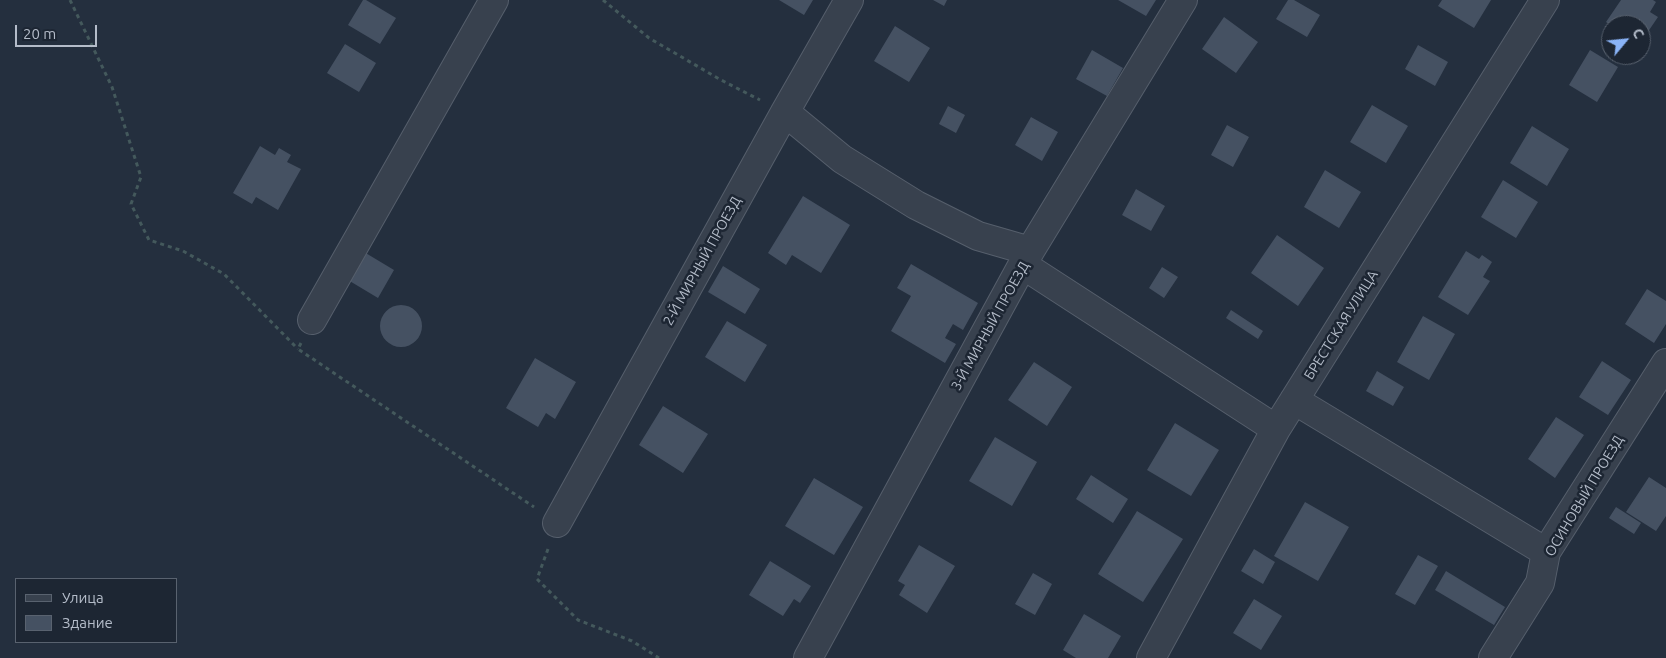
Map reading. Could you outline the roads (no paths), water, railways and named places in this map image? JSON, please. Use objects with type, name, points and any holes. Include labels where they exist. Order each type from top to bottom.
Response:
[{"type":"street","points":[[312,320],[494,0]]},
{"type":"street","name":"2-Й МИРНЫЙ ПРОЕЗД","points":[[558,523],[849,0]]},
{"type":"street","name":"3-Й МИРНЫЙ ПРОЕЗД","points":[[808,658],[1027,258],[1183,0]]},
{"type":"street","name":"БРЕСТСКАЯ УЛИЦА","points":[[1151,658],[1276,429],[1545,0]]},
{"type":"street","points":[[785,112],[842,159],[916,205],[1027,258],[1276,429]]},
{"type":"street","name":"ОСИНОВЫЙ ПРОЕЗД","points":[[1493,658],[1540,583],[1546,552],[1666,363]]},
{"type":"street","points":[[1294,400],[1546,552]]}]
